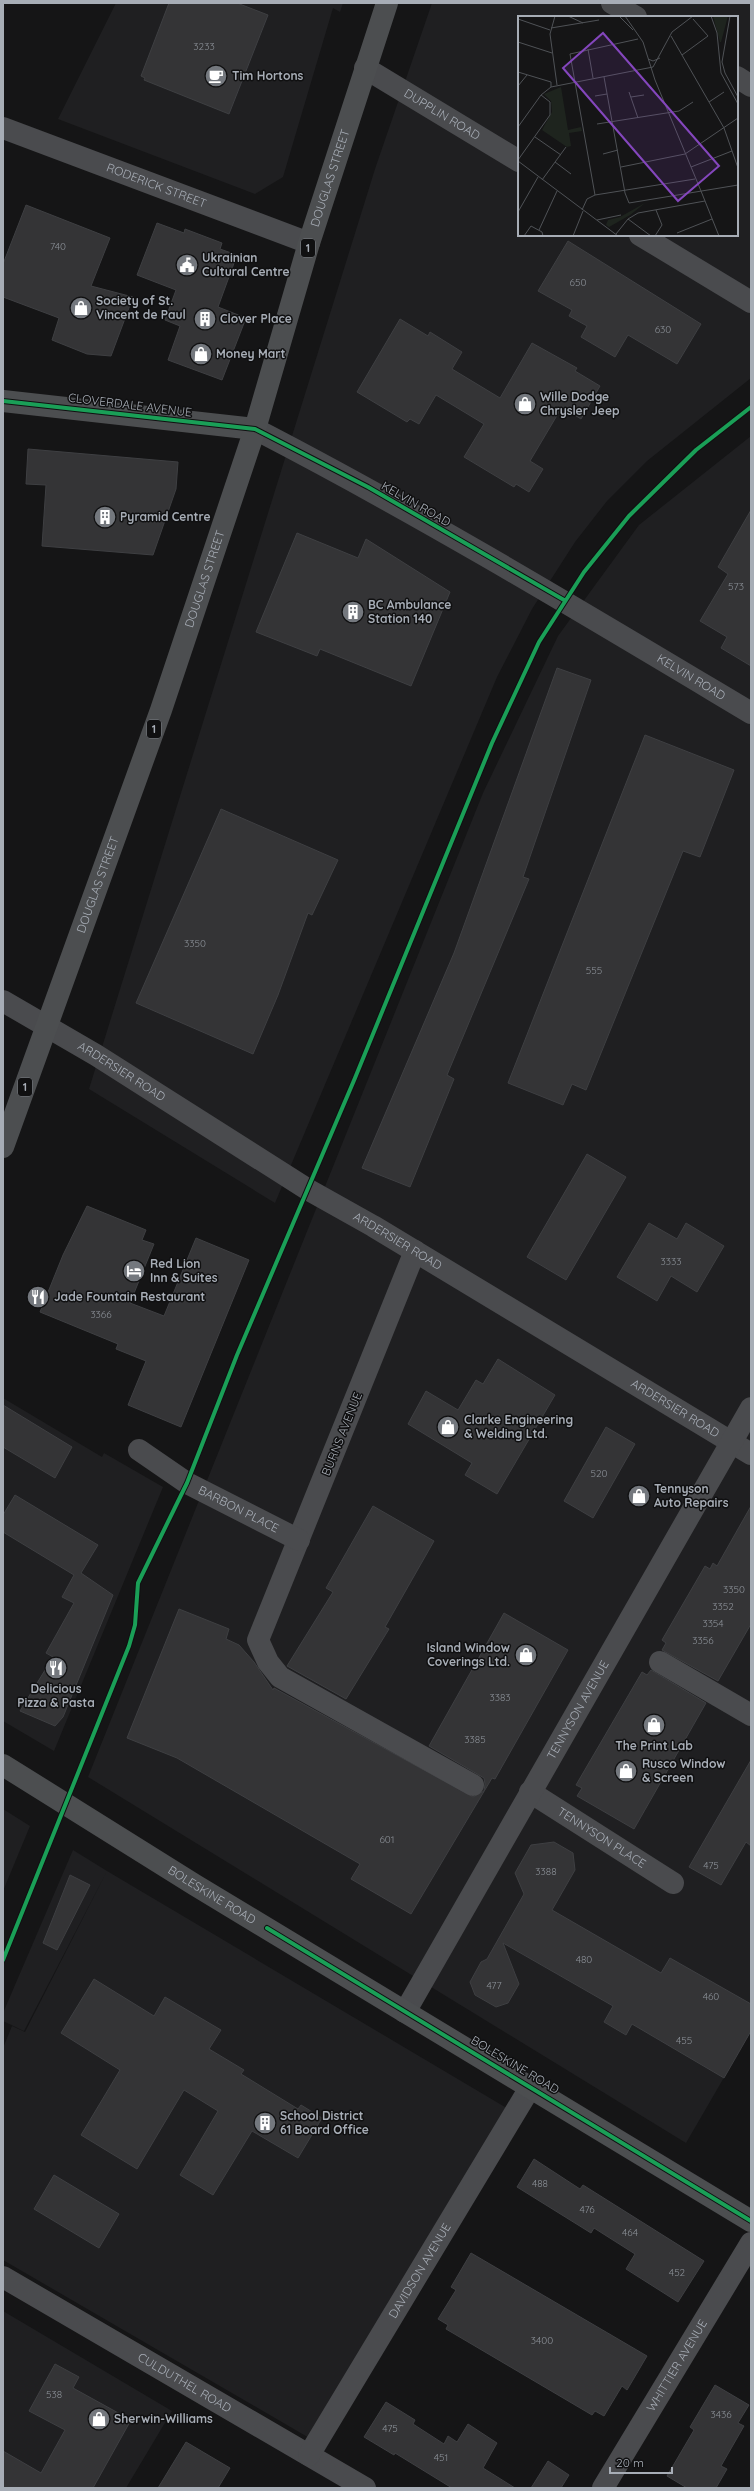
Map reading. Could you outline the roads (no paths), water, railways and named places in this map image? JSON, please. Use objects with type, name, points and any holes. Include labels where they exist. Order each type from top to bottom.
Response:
[{"type":"main road","name":"DOUGLAS STREET","points":[[3,1147],[161,710],[255,429],[309,243],[386,3]]},
{"type":"main road","name":"CLOVERDALE AVENUE","points":[[3,400],[255,429]]},
{"type":"main road","name":"BOLESKINE ROAD","points":[[3,1765],[195,1885],[531,2086],[751,2221]]},
{"type":"street","points":[[612,3],[634,16]]},
{"type":"street","name":"DUPPLIN ROAD","points":[[365,68],[518,160]]},
{"type":"street","points":[[738,79],[751,86]]},
{"type":"street","name":"RODERICK STREET","points":[[3,128],[309,243]]},
{"type":"street","points":[[642,236],[751,302]]},
{"type":"street","name":"KELVIN ROAD","points":[[255,429],[368,487],[564,600],[751,713]]},
{"type":"street","name":"ARDERSIER ROAD","points":[[3,1001],[96,1055],[307,1189],[415,1251],[751,1454]]},
{"type":"street","name":"BURNS AVENUE","points":[[415,1251],[258,1640],[268,1662],[280,1677],[473,1785]]},
{"type":"street","name":"TENNYSON AVENUE","points":[[405,2012],[730,1442],[751,1408]]},
{"type":"street","name":"BARBON PLACE","points":[[139,1450],[187,1482],[226,1504],[299,1540]]},
{"type":"street","points":[[660,1662],[751,1715]]},
{"type":"street","name":"TENNYSON PLACE","points":[[530,1792],[673,1883]]},
{"type":"street","name":"DAVIDSON AVENUE","points":[[309,2455],[531,2086]]},
{"type":"street","name":"WHITTIER AVENUE","points":[[603,2488],[751,2243]]},
{"type":"street","name":"CULDUTHEL ROAD","points":[[3,2277],[365,2488]]},
{"type":"place","name":"Tim Hortons","points":[[216,76]]},
{"type":"place","name":"Ukrainian Cultural Centre","points":[[187,265]]},
{"type":"place","name":"Society of St. Vincent de Paul","points":[[81,308]]},
{"type":"place","name":"Clover Place","points":[[205,319]]},
{"type":"place","name":"Money Mart","points":[[201,354]]},
{"type":"place","name":"Wille Dodge Chrysler Jeep","points":[[525,404]]},
{"type":"place","name":"Pyramid Centre","points":[[105,517]]},
{"type":"place","name":"BC Ambulance Station 140","points":[[353,612]]},
{"type":"place","name":"Red Lion Inn & Suites","points":[[134,1271]]},
{"type":"place","name":"Jade Fountain Restaurant","points":[[38,1297]]},
{"type":"place","name":"Clarke Engineering & Welding Ltd.","points":[[448,1427]]},
{"type":"place","name":"Tennyson Auto Repairs","points":[[639,1496]]},
{"type":"place","name":"Island Window Coverings Ltd.","points":[[526,1655]]},
{"type":"place","name":"Delicious Pizza & Pasta","points":[[56,1668]]},
{"type":"place","name":"The Print Lab","points":[[654,1725]]},
{"type":"place","name":"Rusco Window & Screen","points":[[626,1771]]},
{"type":"place","name":"School District 61 Board Office","points":[[265,2123]]},
{"type":"place","name":"Sherwin-Williams","points":[[99,2419]]}]
